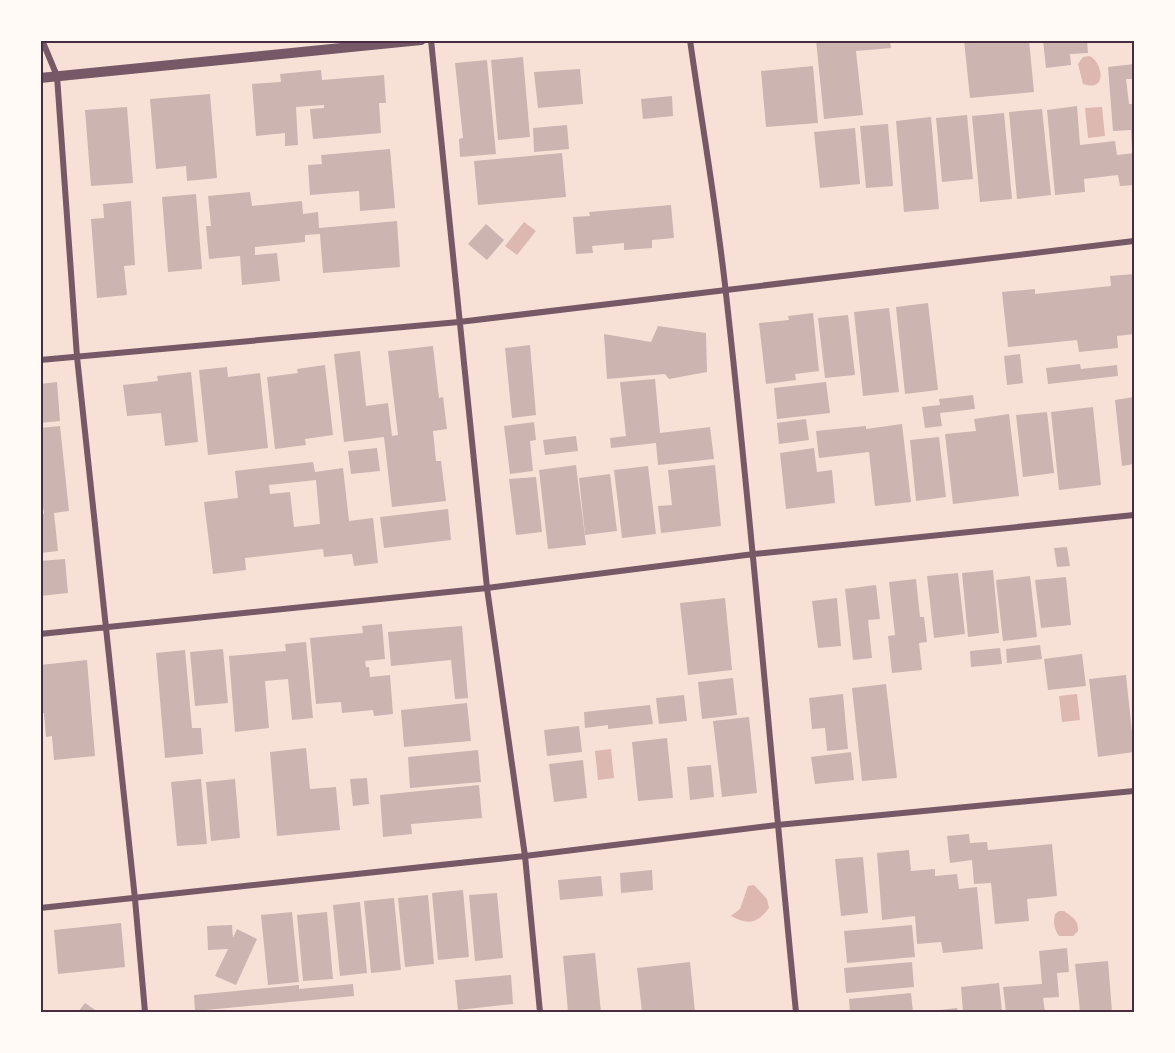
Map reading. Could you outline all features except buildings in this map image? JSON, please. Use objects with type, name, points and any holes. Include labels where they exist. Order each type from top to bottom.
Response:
[{"type":"street","points":[[42,40],[57,76],[77,357],[107,626],[145,1012]]},
{"type":"street","points":[[40,78],[421,40]]},
{"type":"street","points":[[431,40],[487,588],[525,855],[540,1012]]},
{"type":"street","points":[[690,40],[726,290],[754,554],[777,825],[796,1012]]},
{"type":"street","points":[[40,360],[459,322],[1134,241]]},
{"type":"street","points":[[40,634],[487,588],[754,554],[1134,514]]},
{"type":"street","points":[[40,908],[777,825],[1134,790]]},
{"type":"shaded area","points":[[1089,56],[1097,63],[1101,75],[1097,84],[1091,86],[1083,84],[1078,64],[1083,57]]},
{"type":"shaded area","points":[[1102,107],[1105,136],[1088,138],[1085,108]]},
{"type":"shaded area","points":[[524,222],[536,231],[517,255],[505,246]]},
{"type":"shaded area","points":[[1077,694],[1080,720],[1062,722],[1059,696]]},
{"type":"shaded area","points":[[611,749],[614,778],[598,780],[595,751]]},
{"type":"shaded area","points":[[754,885],[767,899],[769,908],[752,921],[742,921],[731,916],[740,909],[748,886]]},
{"type":"shaded area","points":[[1064,911],[1076,921],[1078,931],[1073,936],[1057,934],[1054,920],[1055,914]]}]
